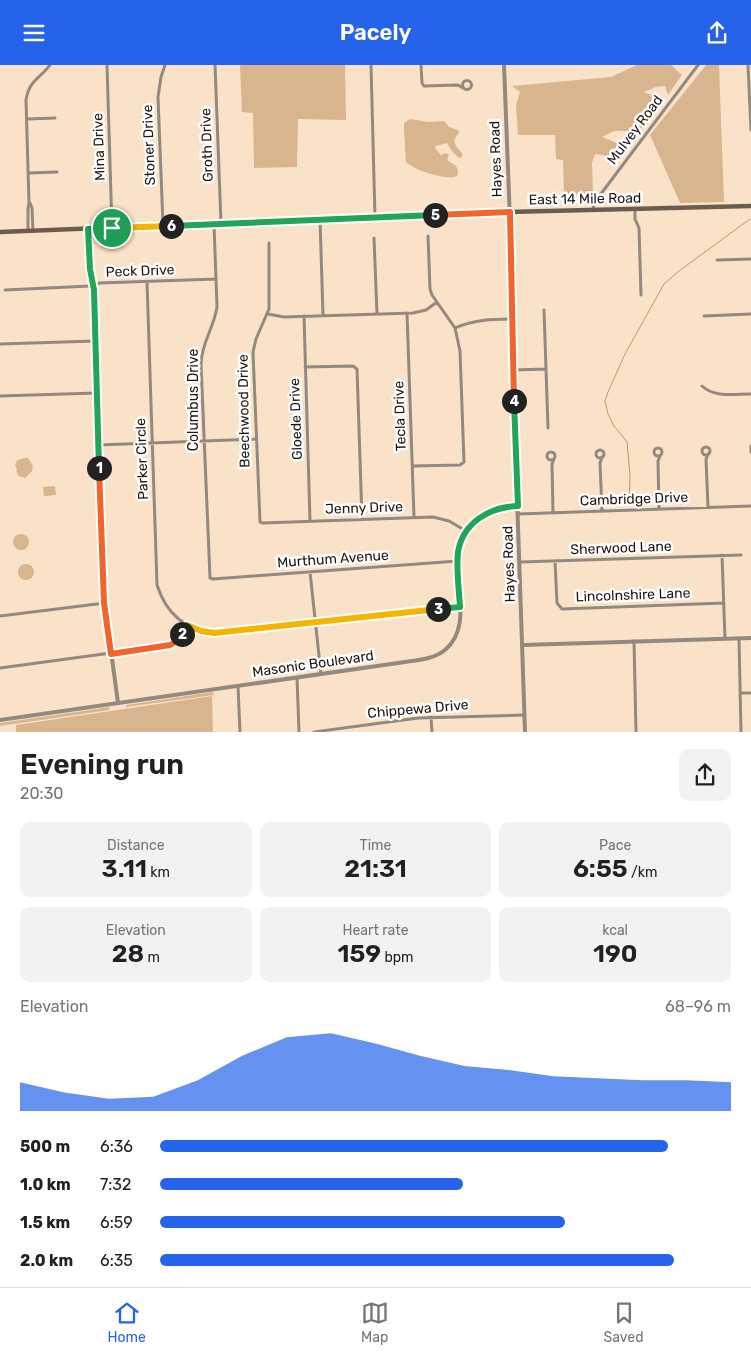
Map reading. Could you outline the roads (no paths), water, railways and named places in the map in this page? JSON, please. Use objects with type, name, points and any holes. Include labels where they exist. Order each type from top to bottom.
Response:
[{"type":"main road","name":"East 14 Mile Road","points":[[0,232],[593,209],[751,206]]},
{"type":"street","points":[[30,231],[26,100],[29,88],[37,77],[50,65]]},
{"type":"street","name":"Mina Drive","points":[[107,65],[112,228]]},
{"type":"street","name":"Stoner Drive","points":[[163,226],[158,97],[159,82],[165,65]]},
{"type":"street","name":"Groth Drive","points":[[216,65],[221,223]]},
{"type":"street","points":[[371,65],[375,217]]},
{"type":"street","points":[[421,65],[422,83],[424,86],[463,85]]},
{"type":"street","name":"Hayes Road","points":[[504,65],[525,732]]},
{"type":"street","name":"Mulvey Road","points":[[593,209],[594,203],[698,65]]},
{"type":"street","points":[[748,65],[751,130]]},
{"type":"street","points":[[27,119],[55,118]]},
{"type":"street","points":[[29,173],[57,172]]},
{"type":"street","points":[[635,209],[639,228],[641,295]]},
{"type":"street","points":[[320,219],[323,315]]},
{"type":"street","name":"Columbus Drive","points":[[210,578],[202,355],[205,340],[216,313],[214,224]]},
{"type":"street","points":[[88,229],[90,269],[93,285],[104,603],[118,703]]},
{"type":"street","points":[[413,466],[463,463],[460,351],[455,328],[430,289],[428,236]]},
{"type":"street","points":[[374,239],[377,314]]},
{"type":"street","name":"Beechwood Drive","points":[[260,521],[253,353],[256,339],[268,314],[270,304],[268,243]]},
{"type":"street","points":[[717,260],[751,259]]},
{"type":"street","name":"Peck Drive","points":[[6,290],[216,279]]},
{"type":"street","name":"Parker Circle","points":[[147,282],[157,585],[169,610],[187,625]]},
{"type":"street","points":[[268,314],[284,317],[407,313],[426,310],[437,302]]},
{"type":"street","points":[[544,310],[548,427]]},
{"type":"street","name":"Tecla Drive","points":[[407,313],[414,517]]},
{"type":"street","points":[[704,316],[751,314]]},
{"type":"street","name":"Gloede Drive","points":[[304,316],[310,521]]},
{"type":"street","points":[[455,328],[484,320],[512,319]]},
{"type":"street","points":[[0,344],[95,341]]},
{"type":"street","points":[[305,367],[356,367],[362,519]]},
{"type":"street","points":[[514,370],[546,369]]},
{"type":"street","points":[[702,386],[709,392],[717,394],[751,394]]},
{"type":"street","points":[[0,396],[97,393]]},
{"type":"street","points":[[99,445],[256,439]]},
{"type":"street","points":[[706,459],[702,449],[707,447],[710,449],[706,459],[708,507]]},
{"type":"street","points":[[751,447],[751,452]]},
{"type":"street","points":[[658,461],[654,451],[658,448],[662,452],[658,461],[659,509]]},
{"type":"street","points":[[600,463],[596,454],[599,450],[603,453],[600,463],[602,511]]},
{"type":"street","points":[[552,464],[548,454],[552,452],[555,455],[552,464],[553,513]]},
{"type":"street","points":[[703,454],[708,454]]},
{"type":"street","points":[[655,455],[660,455]]},
{"type":"street","points":[[597,457],[602,457]]},
{"type":"street","points":[[549,459],[554,459]]},
{"type":"street","name":"Masonic Boulevard","points":[[0,721],[423,659],[436,655],[448,647],[456,636],[459,625],[459,547],[466,531],[488,512],[503,507],[518,506]]},
{"type":"street","name":"Cambridge Drive","points":[[518,514],[751,506]]},
{"type":"street","name":"Jenny Drive","points":[[260,521],[263,523],[414,517],[443,519],[466,531]]},
{"type":"street","points":[[722,555],[725,639]]},
{"type":"street","name":"Sherwood Lane","points":[[520,562],[740,555]]},
{"type":"street","name":"Murthum Avenue","points":[[210,578],[458,561]]},
{"type":"street","name":"Lincolnshire Lane","points":[[556,561],[557,603],[562,609],[724,603]]},
{"type":"street","points":[[310,572],[321,674]]},
{"type":"street","points":[[0,616],[104,603]]},
{"type":"street","points":[[0,668],[174,644],[187,625],[201,631],[214,633],[460,607]]},
{"type":"street","points":[[739,638],[741,732]]},
{"type":"street","points":[[523,645],[751,638]]},
{"type":"street","points":[[634,641],[636,732]]},
{"type":"street","points":[[297,678],[299,732]]},
{"type":"street","points":[[238,686],[240,732]]},
{"type":"street","points":[[740,693],[751,693]]},
{"type":"street","name":"Chippewa Drive","points":[[314,732],[342,730],[431,717],[524,715]]},
{"type":"street","points":[[431,717],[432,732]]},
{"type":"waterway","points":[[629,502],[630,476],[627,442],[614,426],[608,414],[605,401],[608,392],[625,354],[664,284],[750,219]]}]
